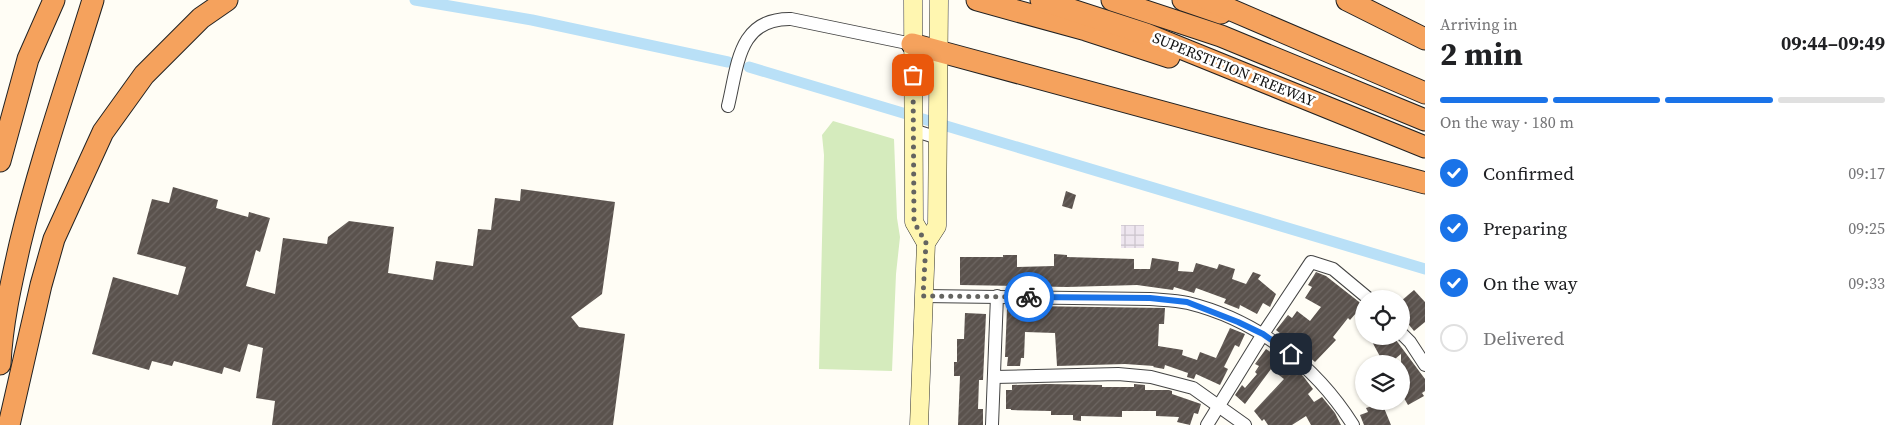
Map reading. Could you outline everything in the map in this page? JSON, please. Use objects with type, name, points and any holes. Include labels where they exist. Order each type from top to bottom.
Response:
[{"type":"highway","points":[[0,161],[28,59],[54,0]]},
{"type":"highway","points":[[0,364],[2,332],[26,218],[93,0]]},
{"type":"highway","points":[[9,425],[41,285],[54,239],[103,132],[144,75],[201,18],[227,0]]},
{"type":"highway","name":"SUPERSTITION FREEWAY","points":[[1040,0],[1146,34],[1425,147]]},
{"type":"highway","points":[[1112,0],[1221,36],[1425,120]]},
{"type":"highway","points":[[1183,0],[1315,47]]},
{"type":"highway","points":[[1208,0],[1425,94]]},
{"type":"highway","points":[[1348,0],[1425,39]]},
{"type":"highway","points":[[980,1],[1086,30],[1194,65],[1298,95]]},
{"type":"highway","points":[[912,44],[1425,183]]},
{"type":"main road","points":[[913,0],[914,222],[926,243]]},
{"type":"main road","points":[[919,425],[926,243],[937,226],[939,0]]},
{"type":"street","points":[[728,106],[745,40],[755,29],[763,24],[782,18],[800,20],[912,44]]},
{"type":"street","points":[[913,128],[938,136]]},
{"type":"street","points":[[1207,425],[1263,334],[1311,262],[1333,269],[1358,290]]},
{"type":"street","points":[[923,296],[1150,298],[1187,302],[1226,316],[1263,334],[1291,354],[1318,378],[1340,405],[1352,425]]},
{"type":"street","points":[[992,425],[997,296]]},
{"type":"street","points":[[1410,342],[1425,365]]},
{"type":"street","points":[[994,377],[1118,374],[1151,377],[1193,388],[1246,425]]},
{"type":"shaded area","points":[[1121,225],[1144,225],[1144,248],[1121,248]]},
{"type":"green space","points":[[833,121],[894,139],[897,218],[900,237],[896,274],[892,371],[819,369],[824,155],[822,135]]},
{"type":"building","points":[[173,187],[218,200],[216,208],[248,217],[249,212],[270,218],[260,252],[256,250],[246,286],[275,294],[283,238],[327,244],[328,237],[349,221],[394,227],[388,273],[433,280],[436,261],[473,266],[478,229],[491,230],[495,198],[520,201],[521,189],[615,202],[602,294],[571,317],[579,327],[625,334],[613,425],[272,425],[275,401],[256,398],[263,348],[248,344],[240,372],[224,367],[222,374],[174,361],[172,366],[152,361],[149,370],[92,354],[113,277],[178,295],[186,267],[137,254],[152,199],[169,203]]},
{"type":"building","points":[[1066,191],[1076,195],[1072,209],[1062,206]]},
{"type":"building","points":[[1054,254],[1067,255],[1067,257],[1134,259],[1134,269],[1150,269],[1152,258],[1179,262],[1178,271],[1193,272],[1196,263],[1217,269],[1219,264],[1235,269],[1232,279],[1246,284],[1253,272],[1261,275],[1258,279],[1276,294],[1270,307],[1263,303],[1257,314],[1240,305],[1239,309],[1224,303],[1226,299],[1196,288],[1194,293],[1174,287],[1173,290],[1137,285],[1067,287],[960,285],[960,257],[1003,257],[1003,255],[1017,255],[1017,267],[1054,266]]},
{"type":"building","points":[[1316,272],[1326,276],[1355,299],[1355,314],[1350,320],[1348,318],[1333,337],[1336,340],[1315,362],[1276,330],[1288,315],[1292,318],[1297,311],[1310,321],[1321,307],[1305,298],[1312,287],[1308,285]]},
{"type":"building","points":[[1414,290],[1425,302],[1425,322],[1414,331],[1410,326],[1410,293]]},
{"type":"building","points":[[1030,306],[1165,308],[1164,324],[1159,324],[1158,346],[1183,350],[1182,355],[1197,360],[1200,352],[1216,358],[1230,328],[1245,334],[1239,347],[1235,345],[1224,367],[1228,369],[1220,385],[1196,374],[1194,379],[1187,377],[1188,373],[1165,365],[1164,369],[1154,366],[1125,364],[1057,366],[1055,333],[1025,332],[1024,358],[1021,358],[1020,366],[1007,366],[1008,357],[1005,357],[1007,308],[1030,308]]},
{"type":"building","points":[[965,313],[986,314],[983,380],[979,380],[978,409],[983,409],[983,425],[958,425],[960,376],[954,376],[954,362],[957,362],[957,339],[964,339]]},
{"type":"building","points":[[1374,345],[1400,345],[1407,355],[1401,354],[1379,355]]},
{"type":"building","points":[[1266,349],[1303,376],[1313,389],[1308,394],[1314,402],[1322,397],[1335,413],[1341,425],[1311,425],[1306,416],[1292,425],[1268,425],[1264,419],[1262,421],[1254,411],[1284,379],[1271,369],[1245,404],[1235,395],[1242,385],[1245,388],[1257,374],[1255,372],[1259,366],[1255,364]]},
{"type":"building","points":[[1410,359],[1425,379],[1425,391],[1422,393],[1424,396],[1410,404]]},
{"type":"building","points":[[1134,384],[1145,385],[1145,390],[1169,390],[1172,391],[1172,394],[1201,404],[1198,414],[1194,413],[1190,425],[1177,422],[1179,417],[1156,416],[1156,411],[1122,411],[1122,417],[1081,416],[1081,421],[1073,420],[1073,415],[1051,415],[1051,411],[1006,409],[1006,390],[1012,390],[1012,385],[1102,385],[1102,387],[1134,387]]},
{"type":"building","points":[[1367,410],[1385,410],[1391,425],[1364,425],[1360,415],[1368,412]]},
{"type":"waterway","points":[[415,0],[532,20],[728,62]]},
{"type":"waterway","points":[[749,67],[1425,269]]},
{"type":"way so far","points":[[913,75],[914,222],[926,243],[923,296],[1029,297]]},
{"type":"route","points":[[1029,297],[1150,298],[1187,302],[1226,316],[1263,334],[1291,354]]}]
